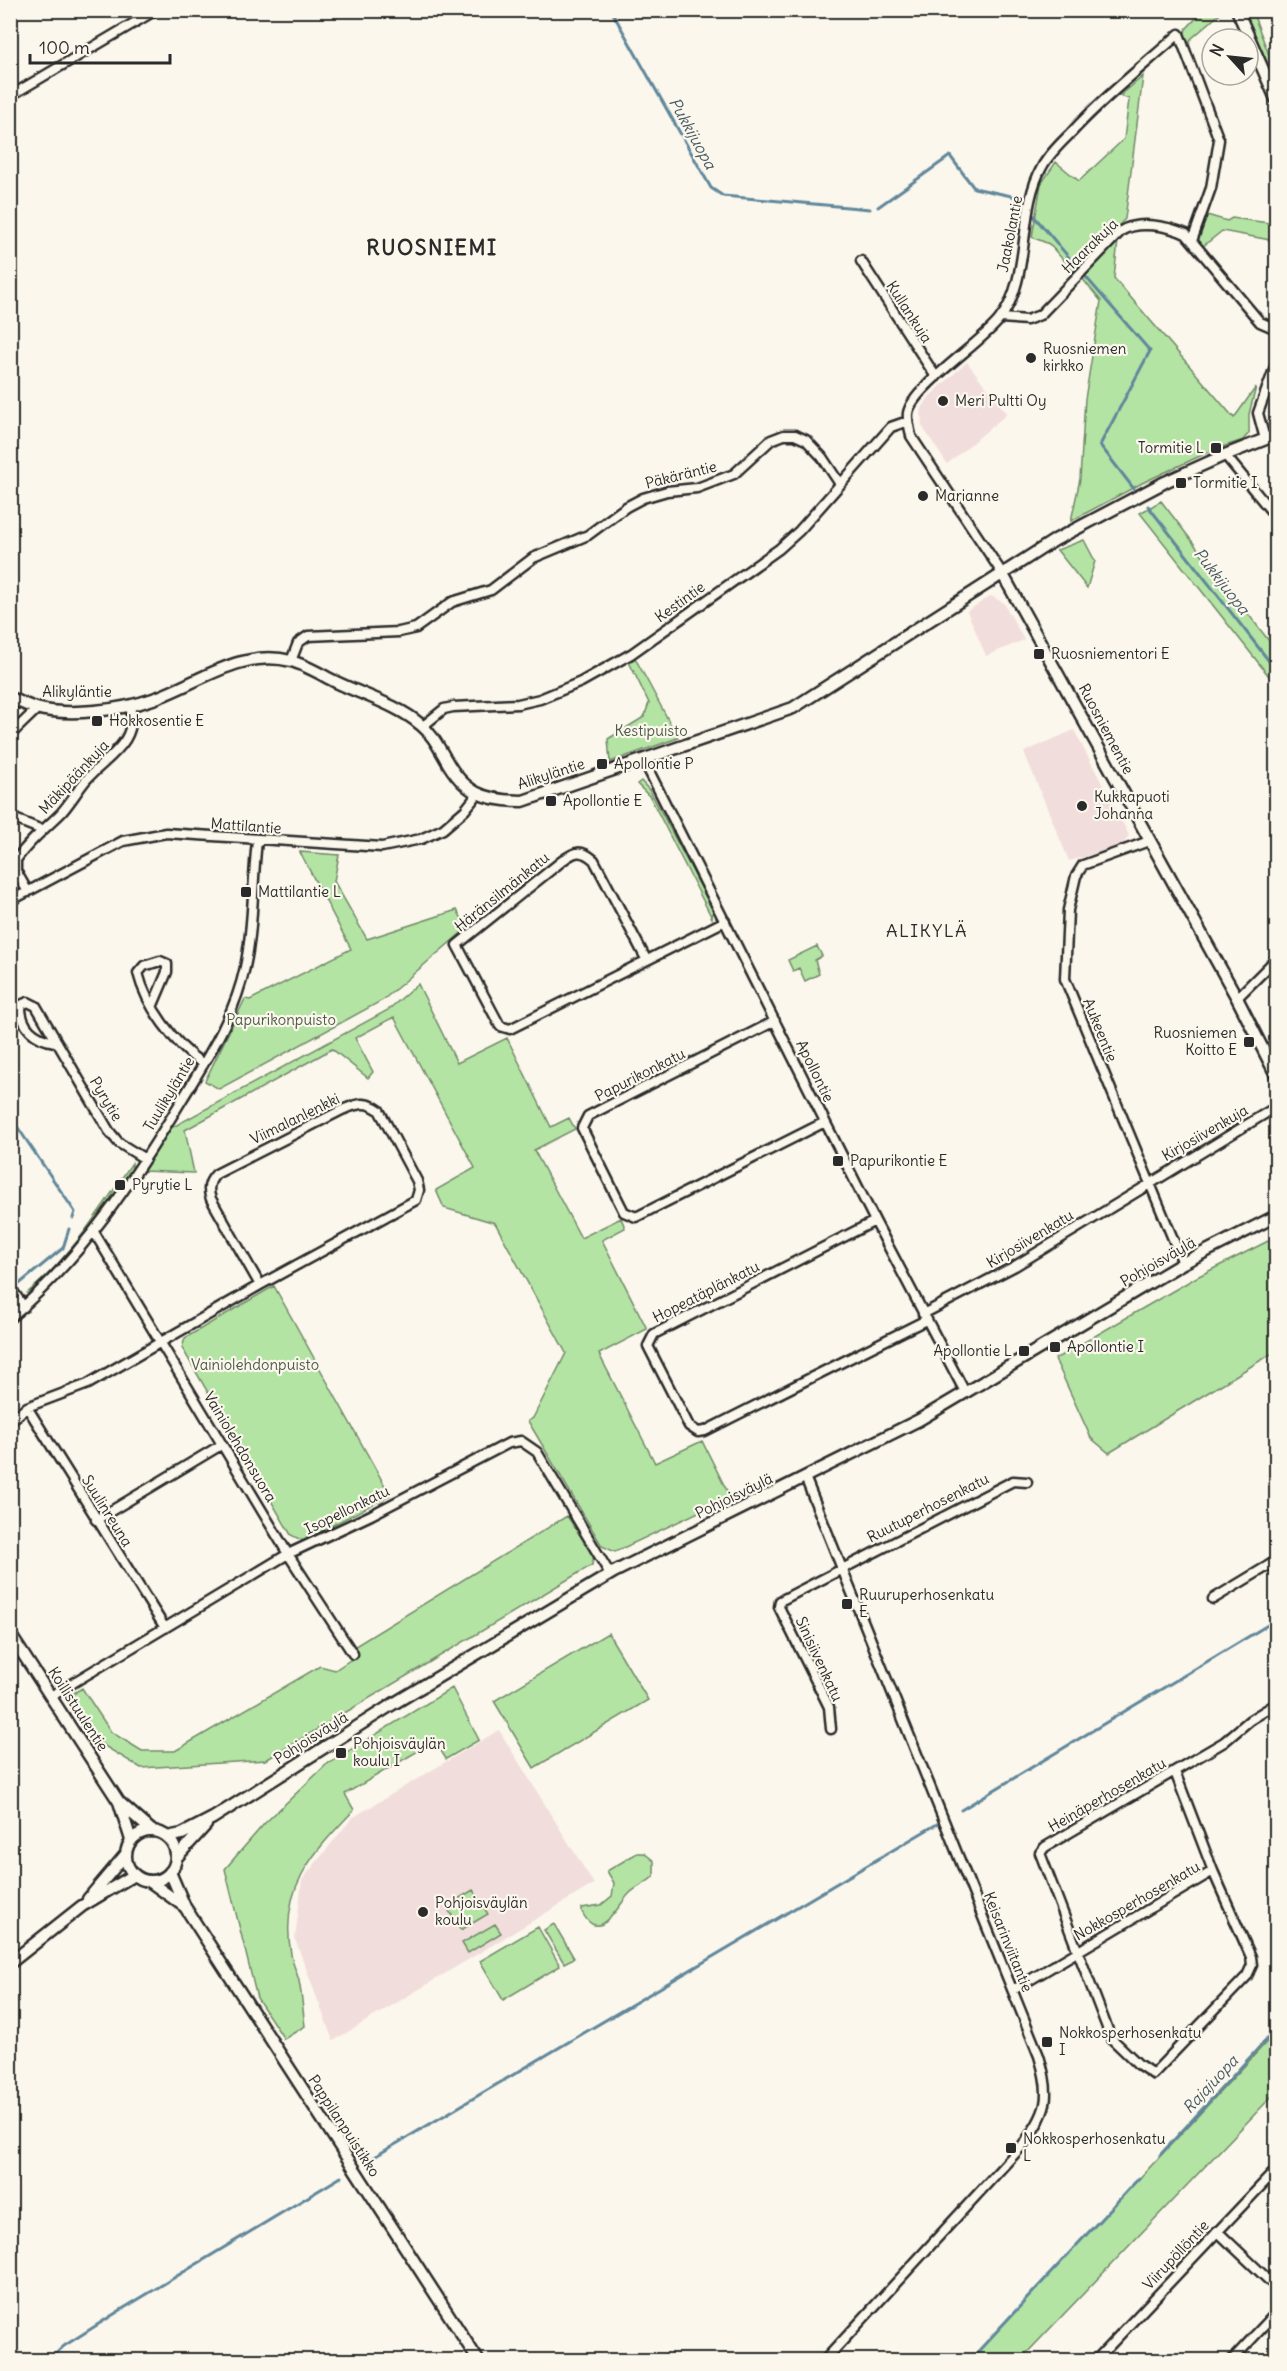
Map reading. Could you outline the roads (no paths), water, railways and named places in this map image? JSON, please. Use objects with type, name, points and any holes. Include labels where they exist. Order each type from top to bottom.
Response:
[{"type":"street","points":[[10,96],[156,10]]},
{"type":"street","points":[[1237,10],[1276,99]]},
{"type":"street","name":"Jaakolantie","points":[[908,421],[912,402],[1001,318],[1012,294],[1021,258],[1031,192],[1042,167],[1088,115],[1179,34],[1219,140],[1211,188],[1192,241]]},
{"type":"street","name":"Haarakuja","points":[[1001,318],[1028,320],[1040,315],[1128,226],[1136,225],[1177,230],[1192,241],[1260,322],[1276,329]]},
{"type":"street","name":"Kullankuja","points":[[861,261],[936,377]]},
{"type":"street","points":[[1265,439],[1258,413],[1276,364]]},
{"type":"street","points":[[908,421],[911,436],[1002,573],[1118,506],[1225,454],[1276,435]]},
{"type":"street","name":"Kestintie","points":[[423,726],[444,709],[453,706],[518,704],[540,699],[581,682],[631,654],[779,549],[799,531],[891,427],[908,421]]},
{"type":"street","name":"Päkäräntie","points":[[291,661],[298,643],[308,636],[399,632],[416,628],[452,602],[491,590],[533,558],[588,535],[626,507],[643,498],[667,491],[697,488],[734,474],[761,448],[784,435],[795,435],[806,440],[822,457],[840,484]]},
{"type":"street","points":[[1225,454],[1276,517]]},
{"type":"street","name":"Alikyläntie","points":[[10,698],[37,709],[94,711],[130,706],[154,699],[227,667],[253,660],[291,661],[412,718],[432,736],[450,768],[477,795],[500,801],[523,801],[793,708],[1002,573]]},
{"type":"street","name":"Ruosniementie","points":[[1002,573],[1237,998],[1276,1075]]},
{"type":"street","name":"Mäkipäänkuja","points":[[28,892],[16,871],[16,861],[42,830],[60,815],[87,779],[113,758],[129,736],[130,706]]},
{"type":"street","points":[[10,735],[37,709]]},
{"type":"street","name":"Apollontie","points":[[644,761],[875,1221],[965,1392]]},
{"type":"street","name":"Mattilantie","points":[[10,901],[123,841],[166,833],[257,841],[382,847],[421,839],[455,820],[477,795]]},
{"type":"street","points":[[10,817],[42,830]]},
{"type":"street","name":"Tuulikyläntie","points":[[10,1318],[60,1273],[94,1232],[145,1159],[203,1064],[235,1001],[245,967],[257,841]]},
{"type":"street","name":"Aukeentie","points":[[1149,841],[1083,866],[1076,876],[1068,910],[1065,980],[1183,1263]]},
{"type":"street","name":"Häränsilmänkatu","points":[[646,960],[594,860],[585,853],[577,852],[561,861],[457,945],[500,1026],[510,1029],[725,921]]},
{"type":"street","points":[[1237,998],[1276,959]]},
{"type":"street","points":[[153,1005],[168,972],[167,964],[160,961],[144,966],[138,973],[141,984],[153,1005],[175,1042],[203,1064]]},
{"type":"street","name":"Pyrytie","points":[[56,1042],[32,1034],[20,1016],[21,1005],[28,1002],[36,1006],[109,1131],[119,1143],[145,1159]]},
{"type":"street","name":"Papurikonkatu","points":[[775,1021],[588,1116],[582,1128],[624,1212],[636,1216],[825,1122]]},
{"type":"street","name":"Viimalanlenkki","points":[[27,1407],[88,1384],[161,1340],[416,1200],[419,1190],[417,1181],[379,1110],[373,1105],[363,1102],[342,1110],[212,1179],[209,1192],[211,1199],[260,1285]]},
{"type":"street","name":"Kirjosiivenkuja","points":[[1148,1183],[1276,1107]]},
{"type":"street","name":"Kirjosiivenkatu","points":[[924,1317],[1015,1266],[1148,1183]]},
{"type":"street","name":"Pohjoisväylä","points":[[167,1837],[182,1834],[213,1818],[393,1704],[610,1574],[919,1420],[1183,1263],[1276,1216]]},
{"type":"street","name":"Hopeatäplänkatu","points":[[875,1221],[654,1334],[648,1346],[689,1426],[698,1432],[705,1431],[924,1317]]},
{"type":"street","name":"Vainiolehdonsuora","points":[[94,1232],[161,1340],[221,1445],[353,1654]]},
{"type":"street","points":[[10,1287],[24,1307]]},
{"type":"street","points":[[10,1422],[27,1407]]},
{"type":"street","name":"Suulinreuna","points":[[27,1407],[165,1628]]},
{"type":"street","name":"Isopellonkatu","points":[[51,1696],[288,1554],[371,1515],[509,1443],[520,1442],[537,1452],[610,1574]]},
{"type":"street","points":[[96,1520],[221,1445]]},
{"type":"street","name":"Keisarinviitantie","points":[[805,1477],[1013,1990],[1047,2081],[1045,2108],[1036,2127],[825,2361]]},
{"type":"street","name":"Ruutuperhosenkatu","points":[[842,1568],[1013,1480],[1028,1482]]},
{"type":"street","points":[[1213,1599],[1276,1561]]},
{"type":"street","name":"Sinisiivenkatu","points":[[831,1729],[829,1707],[779,1607],[780,1601],[791,1593],[842,1568]]},
{"type":"street","name":"Koillistuulentie","points":[[10,1634],[119,1802],[131,1840]]},
{"type":"street","name":"Heinäperhosenkatu","points":[[1076,1952],[1040,1853],[1045,1847],[1224,1742],[1250,1720],[1276,1704]]},
{"type":"street","name":"Nokkosperhosenkatu","points":[[1013,1990],[1213,1871],[1175,1772]]},
{"type":"street","name":"Koillistuulentie","points":[[119,1802],[152,1831]]},
{"type":"street","name":"Pohjoisväylä","points":[[176,1858],[213,1818]]},
{"type":"street","points":[[152,1831],[167,1837],[175,1850],[176,1858],[170,1872],[157,1880],[149,1881],[134,1875],[126,1862],[131,1840],[144,1832],[152,1831]]},
{"type":"street","points":[[82,1906],[126,1854]]},
{"type":"street","points":[[1076,1952],[1111,2038],[1138,2064],[1154,2074],[1246,1976],[1252,1965],[1251,1957],[1213,1871]]},
{"type":"street","name":"Pappilanpuistikko","points":[[170,1872],[185,1907],[478,2361]]},
{"type":"street","points":[[10,1963],[82,1906],[134,1875]]},
{"type":"street","name":"Pappilanpuistikko","points":[[149,1881],[185,1907]]},
{"type":"street","name":"Viirupöllöntie","points":[[1096,2361],[1276,2170]]},
{"type":"street","points":[[1217,2231],[1276,2287]]},
{"type":"street","points":[[1232,2361],[1276,2313]]},
{"type":"waterway","name":"Pukkijuopa","points":[[611,10],[711,188],[723,196],[870,209]]},
{"type":"waterway","name":"Pukkijuopa","points":[[878,207],[950,156],[974,188],[1021,198]]},
{"type":"waterway","name":"Pukkijuopa","points":[[1033,215],[1077,267]]},
{"type":"waterway","name":"Pukkijuopa","points":[[1085,276],[1150,351],[1100,445],[1134,489]]},
{"type":"waterway","points":[[1276,403],[1273,412],[1276,423]]},
{"type":"waterway","name":"Pukkijuopa","points":[[1148,506],[1276,670]]},
{"type":"waterway","points":[[10,1116],[75,1212],[73,1218]]},
{"type":"waterway","points":[[18,1285],[63,1248],[69,1229]]},
{"type":"waterway","points":[[961,1810],[1276,1620]]},
{"type":"waterway","points":[[369,2160],[937,1824]]},
{"type":"waterway","name":"Rajajuopa","points":[[1160,2155],[1276,2029]]},
{"type":"waterway","points":[[49,2360],[64,2346],[119,2311],[341,2177]]},
{"type":"waterway","points":[[970,2360],[1139,2178]]},
{"type":"place","name":"Ruosniemen kirkko","points":[[1031,358]]},
{"type":"place","name":"Meri Pultti Oy","points":[[943,401]]},
{"type":"place","name":"Tormitie L","points":[[1216,448]]},
{"type":"place","name":"Tormitie I","points":[[1181,483]]},
{"type":"place","name":"Marianne","points":[[923,496]]},
{"type":"place","name":"Ruosniementori E","points":[[1039,654]]},
{"type":"place","name":"Hokkosentie E","points":[[97,721]]},
{"type":"place","name":"Apollontie P","points":[[602,764]]},
{"type":"place","name":"Apollontie E","points":[[551,801]]},
{"type":"place","name":"Kukkapuoti Johanna","points":[[1082,806]]},
{"type":"place","name":"Mattilantie L","points":[[246,892]]},
{"type":"place","name":"Ruosniemen Koitto E","points":[[1249,1042]]},
{"type":"place","name":"Papurikontie E","points":[[838,1161]]},
{"type":"place","name":"Pyrytie L","points":[[120,1185]]},
{"type":"place","name":"Apollontie I","points":[[1055,1347]]},
{"type":"place","name":"Apollontie L","points":[[1024,1351]]},
{"type":"place","name":"Ruuruperhosenkatu E","points":[[847,1604]]},
{"type":"place","name":"Pohjoisväylän koulu I","points":[[341,1753]]},
{"type":"place","name":"Pohjoisväylän koulu","points":[[423,1912]]},
{"type":"place","name":"Nokkosperhosenkatu I","points":[[1047,2042]]},
{"type":"place","name":"Nokkosperhosenkatu L","points":[[1011,2148]]},
{"type":"district","name":"RUOSNIEMI","points":[[432,248]]},
{"type":"district","name":"ALIKYLÄ","points":[[927,931]]},
{"type":"park label","name":"Kestipuisto","points":[[651,731]]},
{"type":"park label","name":"Papurikonpuisto","points":[[281,1020]]},
{"type":"park label","name":"Vainiolehdonpuisto","points":[[255,1365]]}]
